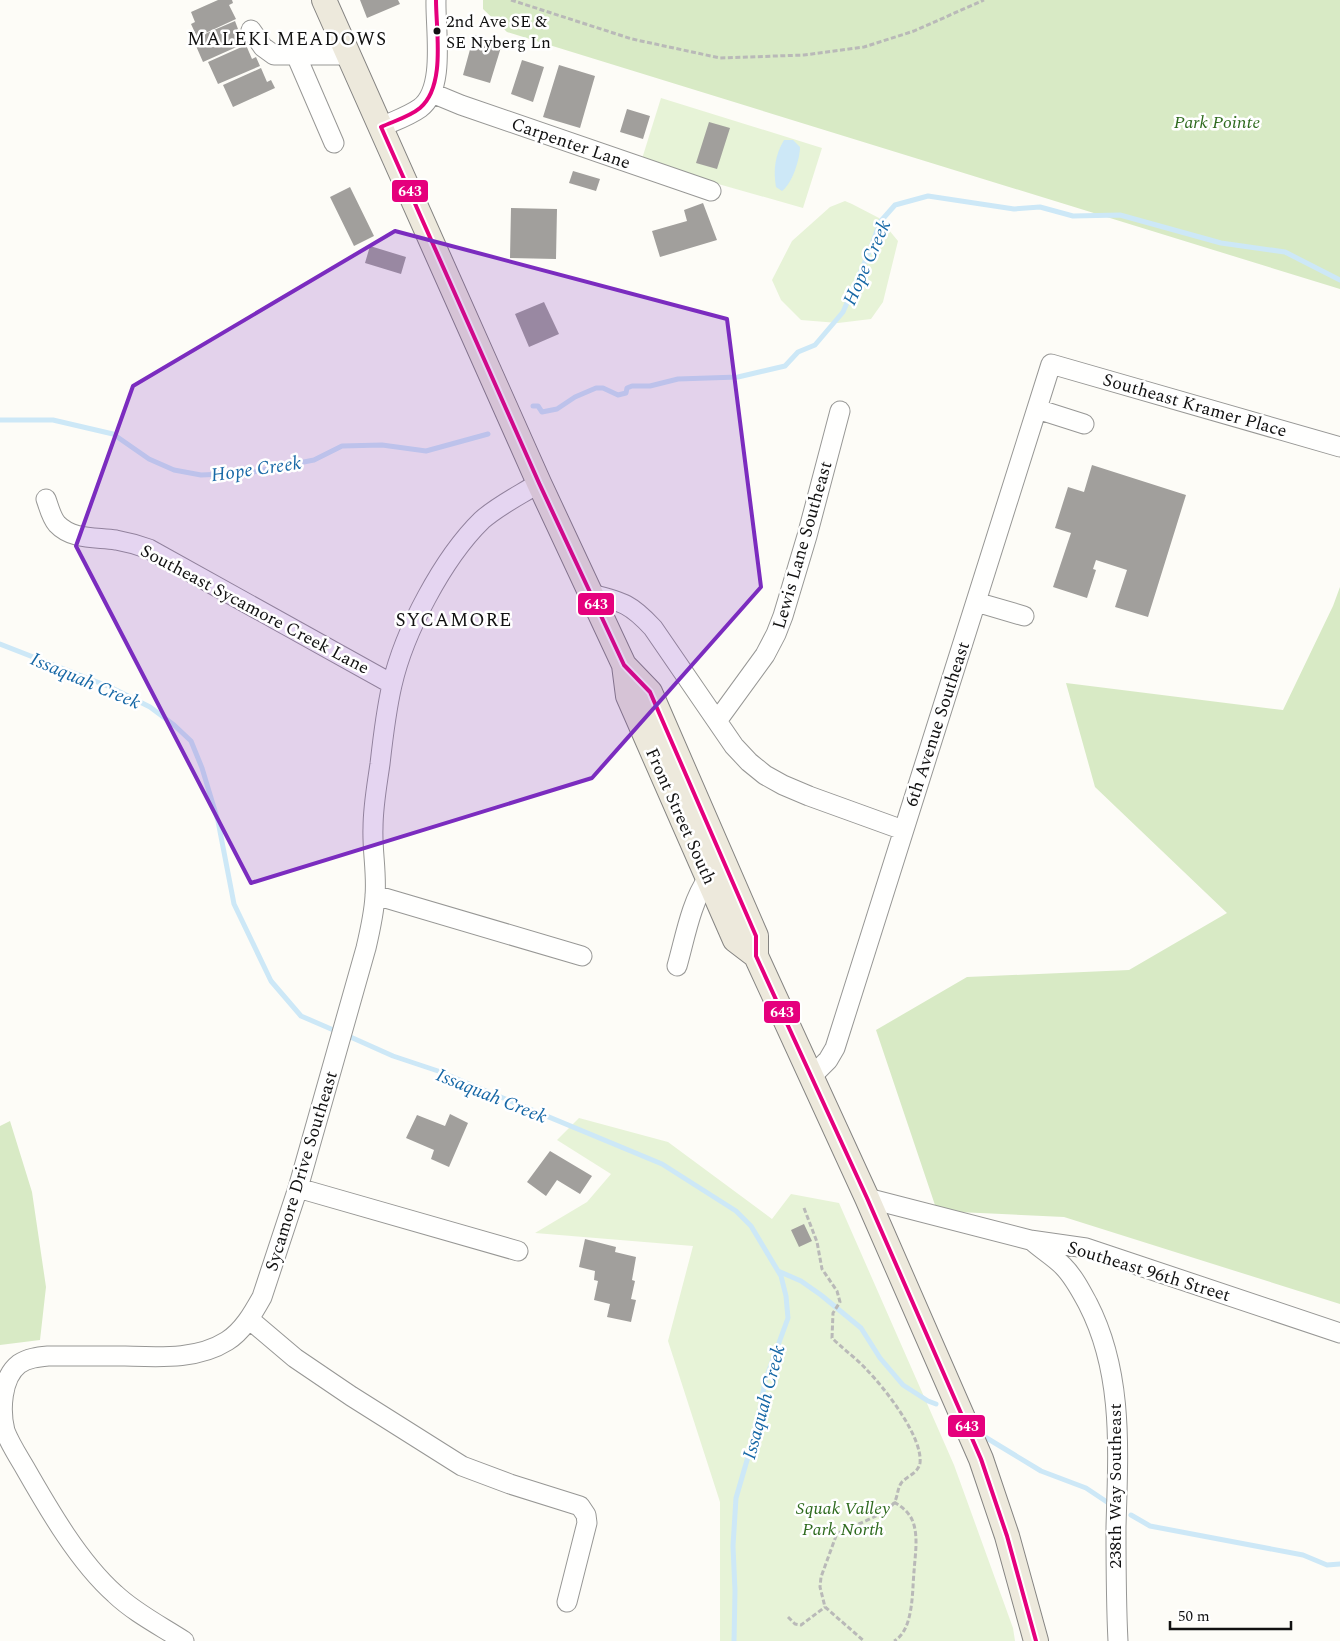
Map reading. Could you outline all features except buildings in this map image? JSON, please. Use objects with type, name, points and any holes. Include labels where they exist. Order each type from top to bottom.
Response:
[{"type":"main road","name":"Front Street South","points":[[324,0],[539,483],[624,665],[628,696],[756,936],[756,956],[867,1198],[981,1459],[1007,1536],[1036,1641]]},
{"type":"main road","name":"Front Street South","points":[[692,814],[708,878],[734,940],[756,956]]},
{"type":"street","points":[[381,127],[420,108],[432,93],[436,81],[437,64],[436,0]]},
{"type":"street","points":[[251,30],[263,47],[274,55],[349,55]]},
{"type":"street","points":[[296,55],[334,143]]},
{"type":"street","name":"Carpenter Lane","points":[[432,93],[461,105],[711,191]]},
{"type":"street","name":"6th Avenue Southeast","points":[[811,1077],[828,1060],[835,1048],[1051,364]]},
{"type":"street","name":"Southeast Kramer Place","points":[[1051,364],[1340,447]]},
{"type":"street","points":[[1037,409],[1084,424]]},
{"type":"street","name":"Lewis Lane Southeast","points":[[717,721],[765,655],[776,634],[807,536],[840,411]]},
{"type":"street","name":"Sycamore Drive Southeast","points":[[184,1641],[115,1594],[67,1538],[37,1490],[5,1431],[1,1414],[6,1384],[11,1373],[19,1364],[32,1358],[48,1356],[166,1356],[192,1354],[214,1349],[244,1327],[249,1319],[262,1297],[298,1188],[366,948],[375,895],[373,827],[385,724],[392,684],[409,635],[425,600],[464,541],[498,507],[539,483]]},
{"type":"street","name":"Southeast Sycamore Creek Lane","points":[[46,499],[58,525],[69,532],[84,537],[114,540],[149,549],[392,684]]},
{"type":"street","points":[[592,594],[624,603],[644,618],[653,628],[734,746],[765,775],[809,796],[903,830]]},
{"type":"street","points":[[976,602],[1024,616]]},
{"type":"street","points":[[677,966],[696,902],[701,888],[708,878]]},
{"type":"street","points":[[375,895],[582,956]]},
{"type":"street","points":[[298,1188],[518,1251]]},
{"type":"street","name":"Southeast 96th Street","points":[[867,1198],[1030,1240],[1086,1248],[1340,1333]]},
{"type":"street","name":"238th Way Southeast","points":[[1030,1240],[1063,1266],[1079,1288],[1093,1314],[1107,1351],[1114,1386],[1118,1427],[1116,1605],[1118,1641]]},
{"type":"street","points":[[249,1319],[295,1358],[462,1466],[510,1484],[580,1506],[586,1515],[587,1524],[567,1602]]},
{"type":"path","points":[[510,0],[632,39],[720,58],[804,55],[864,47],[914,31],[984,0]]},
{"type":"path","points":[[804,1208],[817,1242],[822,1269],[837,1291],[840,1302],[833,1313],[832,1338],[866,1368],[894,1403],[915,1435],[920,1462],[917,1471],[902,1482],[898,1488],[894,1502],[874,1517],[840,1532],[836,1536],[820,1577],[820,1587],[825,1607],[864,1641]]},
{"type":"path","points":[[894,1502],[908,1512],[914,1524],[916,1538],[912,1602],[906,1627],[898,1639],[894,1641]]},
{"type":"path","points":[[788,1617],[795,1624],[801,1625],[825,1607]]},
{"type":"highlighted area","points":[[395,231],[727,319],[761,587],[592,778],[251,883],[76,546],[133,386]]},
{"type":"green space","name":"Park Pointe","points":[[483,0],[1340,0],[1340,289],[507,32],[483,9]]},
{"type":"green space","points":[[661,98],[822,148],[803,208],[641,162]]},
{"type":"green space","points":[[845,201],[879,218],[898,241],[883,302],[871,319],[838,323],[801,320],[781,300],[772,280],[792,241],[830,207]]},
{"type":"green space","points":[[1340,587],[1340,1304],[1064,1217],[937,1211],[876,1030],[967,977],[1129,970],[1227,913],[1095,787],[1066,683],[1283,710],[1333,606]]},
{"type":"green space","name":"Squak Valley Park North","points":[[579,1118],[668,1142],[772,1219],[791,1194],[839,1203],[954,1465],[1013,1628],[1015,1641],[720,1641],[720,1502],[668,1341],[693,1246],[535,1233],[587,1202],[611,1174],[557,1140]]},
{"type":"green space","points":[[10,1121],[32,1192],[46,1287],[40,1340],[0,1345],[0,1126]]},
{"type":"water","points":[[784,140],[793,140],[800,147],[795,171],[786,188],[782,191],[776,187],[775,169],[777,157]]},
{"type":"waterway","name":"Hope Creek","points":[[533,406],[538,406],[542,412],[557,409],[575,397],[596,388],[603,388],[618,395],[626,393],[627,388],[632,386],[650,386],[678,379],[738,377],[785,366],[798,352],[815,345],[843,312],[880,222],[895,205],[928,196],[1014,209],[1040,207],[1073,216],[1120,215],[1221,243],[1285,252],[1340,280]]},
{"type":"waterway","name":"Hope Creek","points":[[0,420],[53,420],[113,434],[149,459],[174,470],[201,475],[248,473],[314,460],[342,446],[382,445],[426,451],[488,434]]},
{"type":"waterway","name":"Issaquah Creek","points":[[0,644],[110,687],[150,707],[191,741],[202,768],[218,821],[234,904],[271,981],[301,1016],[338,1032]]},
{"type":"waterway","name":"Issaquah Creek","points":[[346,1035],[393,1056],[438,1071],[662,1164],[736,1211],[751,1226],[781,1276],[786,1296],[788,1318],[765,1381],[757,1426],[736,1498],[733,1546],[735,1591],[734,1641]]},
{"type":"waterway","points":[[778,1271],[801,1281],[861,1328],[880,1358],[903,1385],[936,1404]]},
{"type":"waterway","points":[[985,1437],[1041,1471],[1086,1488],[1107,1502]]},
{"type":"waterway","points":[[1131,1515],[1150,1526],[1303,1555],[1327,1565],[1340,1564]]},
{"type":"transit line","name":"643","points":[[436,0],[438,57],[433,86],[428,98],[416,111],[381,127],[539,483],[624,665],[650,692],[756,936],[756,956],[867,1198],[981,1459],[1007,1536],[1036,1641]]},
{"type":"place","name":"2nd Ave SE & SE Nyberg Ln","points":[[437,31]]},
{"type":"district","name":"MALEKI MEADOWS","points":[[287,38]]},
{"type":"district","name":"SYCAMORE","points":[[454,619]]}]
